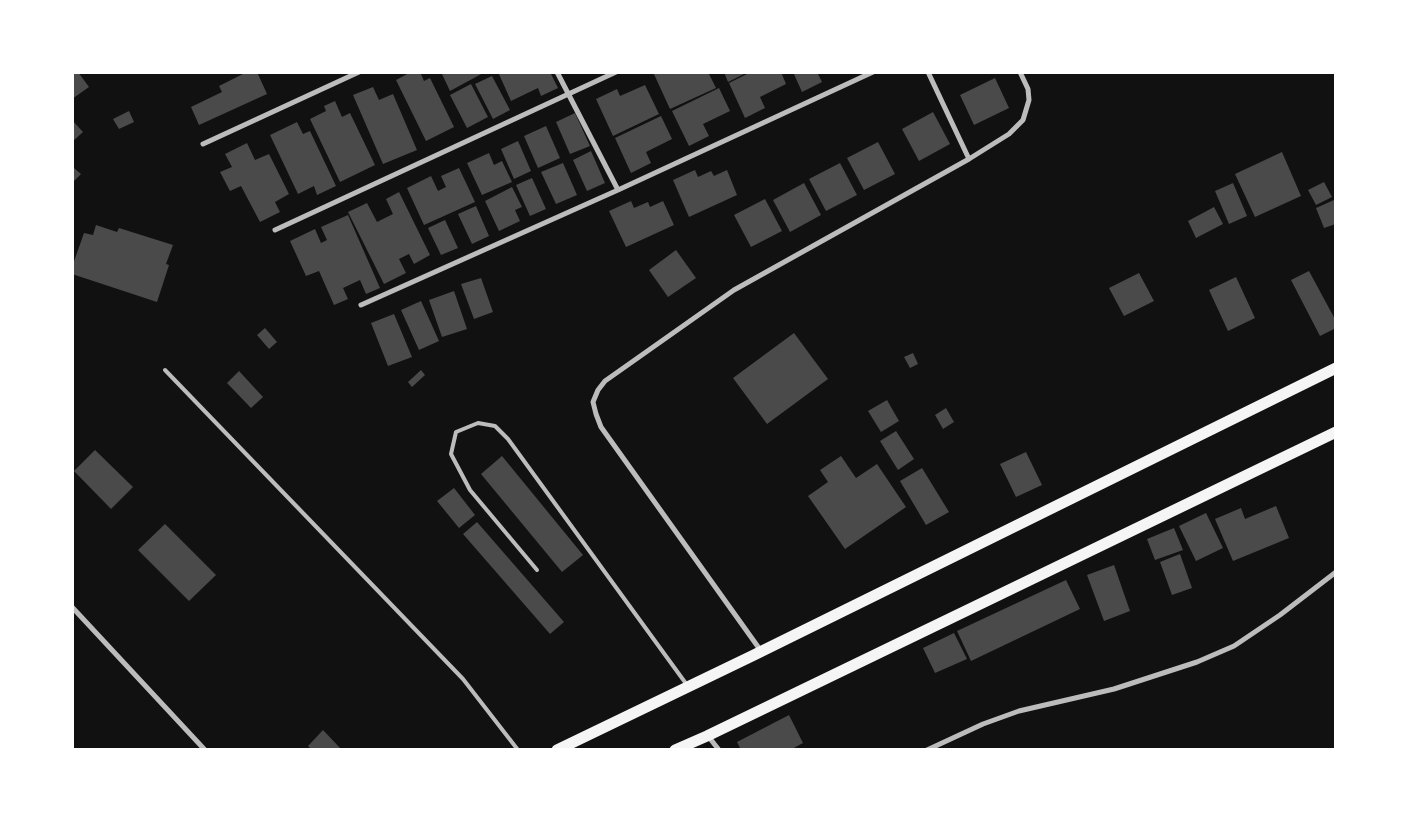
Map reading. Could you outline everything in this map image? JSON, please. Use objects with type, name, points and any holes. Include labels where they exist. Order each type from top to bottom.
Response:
[{"type":"main road","points":[[557,750],[1336,368]]},
{"type":"main road","points":[[676,750],[1336,432]]},
{"type":"street","points":[[203,144],[359,72]]},
{"type":"street","points":[[557,72],[618,190]]},
{"type":"street","points":[[275,230],[616,72]]},
{"type":"street","points":[[361,305],[618,190],[873,72]]},
{"type":"street","points":[[928,72],[970,159]]},
{"type":"street","points":[[762,651],[601,427],[593,402],[598,390],[605,381],[734,290],[970,159],[1009,134],[1023,120],[1029,100],[1028,89],[1020,72]]},
{"type":"street","points":[[927,750],[983,724],[1010,714],[1114,689],[1196,662],[1234,646],[1280,615],[1336,572]]},
{"type":"street","points":[[72,607],[205,750]]},
{"type":"street","points":[[707,736],[719,750]]},
{"type":"lane","points":[[165,370],[462,679],[518,750]]},
{"type":"lane","points":[[537,570],[470,490],[451,454],[456,432],[478,424],[495,426],[508,439],[688,687]]},
{"type":"building","points":[[72,72],[78,72],[89,87],[72,99]]},
{"type":"building","points":[[247,72],[257,72],[267,94],[199,125],[191,107],[222,92],[219,86]]},
{"type":"building","points":[[411,72],[420,72],[424,81],[430,78],[454,127],[426,141],[396,80]]},
{"type":"building","points":[[441,72],[485,72],[450,91]]},
{"type":"building","points":[[498,72],[550,72],[558,88],[541,96],[538,88],[511,101]]},
{"type":"building","points":[[653,72],[708,72],[716,88],[670,109]]},
{"type":"building","points":[[724,72],[748,72],[728,82]]},
{"type":"building","points":[[751,72],[781,72],[786,84],[760,97],[765,108],[745,118],[729,83]]},
{"type":"building","points":[[793,72],[817,72],[822,82],[802,92]]},
{"type":"building","points":[[492,76],[510,110],[493,119],[475,84]]},
{"type":"building","points":[[995,78],[1009,108],[974,125],[960,95]]},
{"type":"building","points":[[471,84],[488,117],[467,128],[450,95]]},
{"type":"building","points":[[645,85],[659,114],[613,136],[596,99],[617,89],[620,96]]},
{"type":"building","points":[[373,87],[379,100],[393,94],[417,150],[383,164],[353,95]]},
{"type":"building","points":[[719,88],[730,111],[703,124],[709,136],[689,146],[672,111]]},
{"type":"building","points":[[335,101],[342,117],[350,113],[375,165],[340,182],[310,119],[326,111],[324,106]]},
{"type":"building","points":[[129,111],[134,122],[119,129],[113,119]]},
{"type":"building","points":[[933,112],[950,144],[919,161],[902,129]]},
{"type":"building","points":[[575,113],[590,146],[570,154],[556,122]]},
{"type":"building","points":[[661,116],[672,139],[646,152],[651,163],[631,173],[615,138]]},
{"type":"building","points":[[72,120],[83,132],[72,142]]},
{"type":"building","points":[[297,122],[303,134],[310,131],[336,186],[317,195],[314,186],[298,194],[270,135]]},
{"type":"building","points":[[546,126],[560,158],[538,168],[524,136]]},
{"type":"building","points":[[518,141],[531,171],[514,179],[501,149]]},
{"type":"building","points":[[878,142],[895,174],[864,190],[847,158]]},
{"type":"building","points":[[247,143],[255,160],[269,154],[289,194],[275,202],[280,212],[260,222],[241,186],[230,191],[220,172],[232,167],[225,154]]},
{"type":"building","points":[[591,151],[605,183],[587,191],[573,160]]},
{"type":"building","points":[[1282,152],[1301,196],[1255,217],[1235,174]]},
{"type":"building","points":[[489,153],[494,165],[502,161],[512,182],[482,195],[467,163]]},
{"type":"building","points":[[563,163],[577,195],[556,204],[541,172]]},
{"type":"building","points":[[840,163],[857,195],[826,211],[809,179]]},
{"type":"building","points":[[74,168],[81,174],[72,183],[72,170]]},
{"type":"building","points":[[459,168],[475,202],[424,225],[407,188],[431,176],[438,191],[446,187],[441,176]]},
{"type":"building","points":[[695,170],[698,177],[711,171],[714,176],[727,170],[737,195],[689,217],[673,180]]},
{"type":"building","points":[[532,178],[546,209],[530,216],[516,185]]},
{"type":"building","points":[[1324,182],[1332,197],[1316,205],[1308,190]]},
{"type":"building","points":[[804,183],[821,215],[790,232],[773,200]]},
{"type":"building","points":[[1233,183],[1247,216],[1229,224],[1215,191]]},
{"type":"building","points":[[512,187],[522,207],[515,210],[520,221],[499,231],[485,201]]},
{"type":"building","points":[[399,192],[430,255],[414,264],[409,254],[399,259],[406,273],[384,284],[348,212],[367,203],[377,222],[393,214],[386,199]]},
{"type":"building","points":[[765,199],[782,231],[751,247],[734,215]]},
{"type":"building","points":[[1334,200],[1336,224],[1324,228],[1316,208]]},
{"type":"building","points":[[631,201],[634,208],[648,202],[650,207],[663,201],[674,225],[626,247],[609,211]]},
{"type":"building","points":[[476,206],[489,236],[472,244],[458,214]]},
{"type":"building","points":[[1214,207],[1223,224],[1196,238],[1188,221]]},
{"type":"building","points":[[348,215],[380,288],[366,294],[360,280],[343,288],[348,299],[334,305],[319,271],[306,276],[290,241],[315,229],[321,243],[327,240],[321,227]]},
{"type":"building","points":[[445,220],[458,248],[441,255],[428,228]]},
{"type":"building","points":[[96,225],[117,232],[119,228],[173,245],[166,264],[169,265],[157,302],[72,274],[72,267],[84,233],[93,235]]},
{"type":"building","points":[[676,250],[696,278],[668,297],[649,270]]},
{"type":"building","points":[[1309,271],[1336,321],[1336,328],[1320,336],[1291,280]]},
{"type":"building","points":[[1139,273],[1154,301],[1124,316],[1109,288]]},
{"type":"building","points":[[1236,277],[1255,318],[1228,331],[1209,290]]},
{"type":"building","points":[[481,278],[493,312],[474,319],[461,284]]},
{"type":"building","points":[[454,291],[467,329],[442,337],[429,300]]},
{"type":"building","points":[[421,301],[439,341],[419,350],[401,310]]},
{"type":"building","points":[[394,314],[412,357],[388,366],[371,323]]},
{"type":"building","points":[[265,328],[277,342],[269,349],[257,335]]},
{"type":"building","points":[[794,333],[828,379],[767,424],[733,378]]},
{"type":"building","points":[[913,353],[918,364],[910,368],[904,357]]},
{"type":"building","points":[[421,370],[425,375],[412,387],[408,382]]},
{"type":"building","points":[[239,371],[263,397],[251,408],[227,383]]},
{"type":"building","points":[[887,400],[899,421],[881,432],[868,411]]},
{"type":"building","points":[[946,408],[954,422],[943,429],[935,415]]},
{"type":"building","points":[[896,431],[914,459],[898,470],[880,441]]},
{"type":"building","points":[[95,450],[133,487],[111,509],[74,471]]},
{"type":"building","points":[[1026,452],[1042,485],[1016,497],[1000,464]]},
{"type":"building","points":[[502,456],[583,555],[562,572],[481,474]]},
{"type":"building","points":[[841,456],[856,478],[877,464],[906,507],[845,549],[808,496],[828,482],[820,470]]},
{"type":"building","points":[[922,468],[949,512],[926,525],[900,481]]},
{"type":"building","points":[[454,488],[475,515],[459,528],[437,501]]},
{"type":"building","points":[[1276,506],[1289,538],[1233,561],[1215,519],[1241,508],[1245,519]]},
{"type":"building","points":[[1206,513],[1223,548],[1196,561],[1179,526]]},
{"type":"building","points":[[477,522],[564,622],[550,634],[463,534]]},
{"type":"building","points":[[165,524],[216,575],[189,601],[138,550]]},
{"type":"building","points":[[1174,528],[1183,550],[1155,560],[1147,539]]},
{"type":"building","points":[[1180,554],[1192,588],[1172,595],[1160,562]]},
{"type":"building","points":[[1114,565],[1130,611],[1104,621],[1087,575]]},
{"type":"building","points":[[1066,580],[1080,609],[971,661],[957,631]]},
{"type":"building","points":[[954,633],[967,659],[935,673],[923,648]]},
{"type":"building","points":[[789,715],[803,743],[790,750],[741,750],[737,742]]},
{"type":"building","points":[[323,730],[342,750],[312,750],[308,746]]}]
